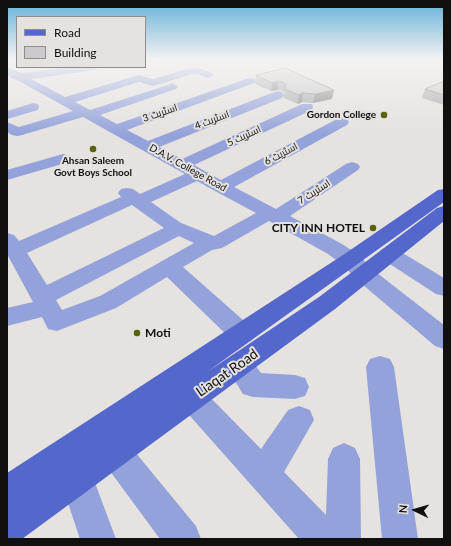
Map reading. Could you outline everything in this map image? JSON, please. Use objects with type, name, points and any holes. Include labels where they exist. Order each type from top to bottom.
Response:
[{"type":"main road","name":"Liaqat Road","points":[[7,528],[327,303],[358,267],[444,194]]},
{"type":"main road","name":"Liaqat Road","points":[[7,493],[242,334],[358,267],[389,254],[444,212]]},
{"type":"street","name":"D.A.V. College Road","points":[[35,84],[335,249],[444,339]]},
{"type":"street","points":[[64,101],[118,84]]},
{"type":"street","points":[[9,129],[20,132],[178,84]]},
{"type":"street","name":"اسٹریٹ 3","points":[[116,128],[240,84]]},
{"type":"street","name":"اسٹریٹ 4","points":[[146,146],[278,95]]},
{"type":"street","points":[[7,115],[33,107]]},
{"type":"street","name":"اسٹریٹ 5","points":[[182,165],[307,107]]},
{"type":"street","name":"اسٹریٹ 6","points":[[221,186],[342,122]]},
{"type":"street","points":[[7,175],[63,159]]},
{"type":"street","name":"اسٹریٹ 7","points":[[210,242],[215,244],[273,215],[352,167]]},
{"type":"street","points":[[198,174],[11,245],[57,322],[108,302],[210,242]]},
{"type":"street","points":[[133,198],[178,229],[210,242]]},
{"type":"street","points":[[7,317],[45,302],[178,229]]},
{"type":"street","points":[[389,254],[444,288]]},
{"type":"street","points":[[169,266],[242,334]]},
{"type":"street","points":[[239,365],[253,385],[295,387]]},
{"type":"street","points":[[380,367],[400,539]]},
{"type":"street","points":[[192,398],[323,539]]},
{"type":"street","points":[[263,475],[300,420]]},
{"type":"street","points":[[115,452],[183,539]]},
{"type":"street","points":[[343,539],[344,459]]},
{"type":"street","points":[[77,479],[98,539]]},
{"type":"building","points":[[322,84],[334,90],[315,94],[303,93],[299,95],[285,89],[286,85]]},
{"type":"building","points":[[436,84],[444,84],[444,95],[425,89]]},
{"type":"place","name":"Gordon College","points":[[384,115]]},
{"type":"place","name":"Ahsan Saleem Govt Boys School","points":[[93,149]]},
{"type":"place","name":"CITY INN HOTEL","points":[[373,228]]},
{"type":"place","name":"Moti","points":[[137,333]]}]
